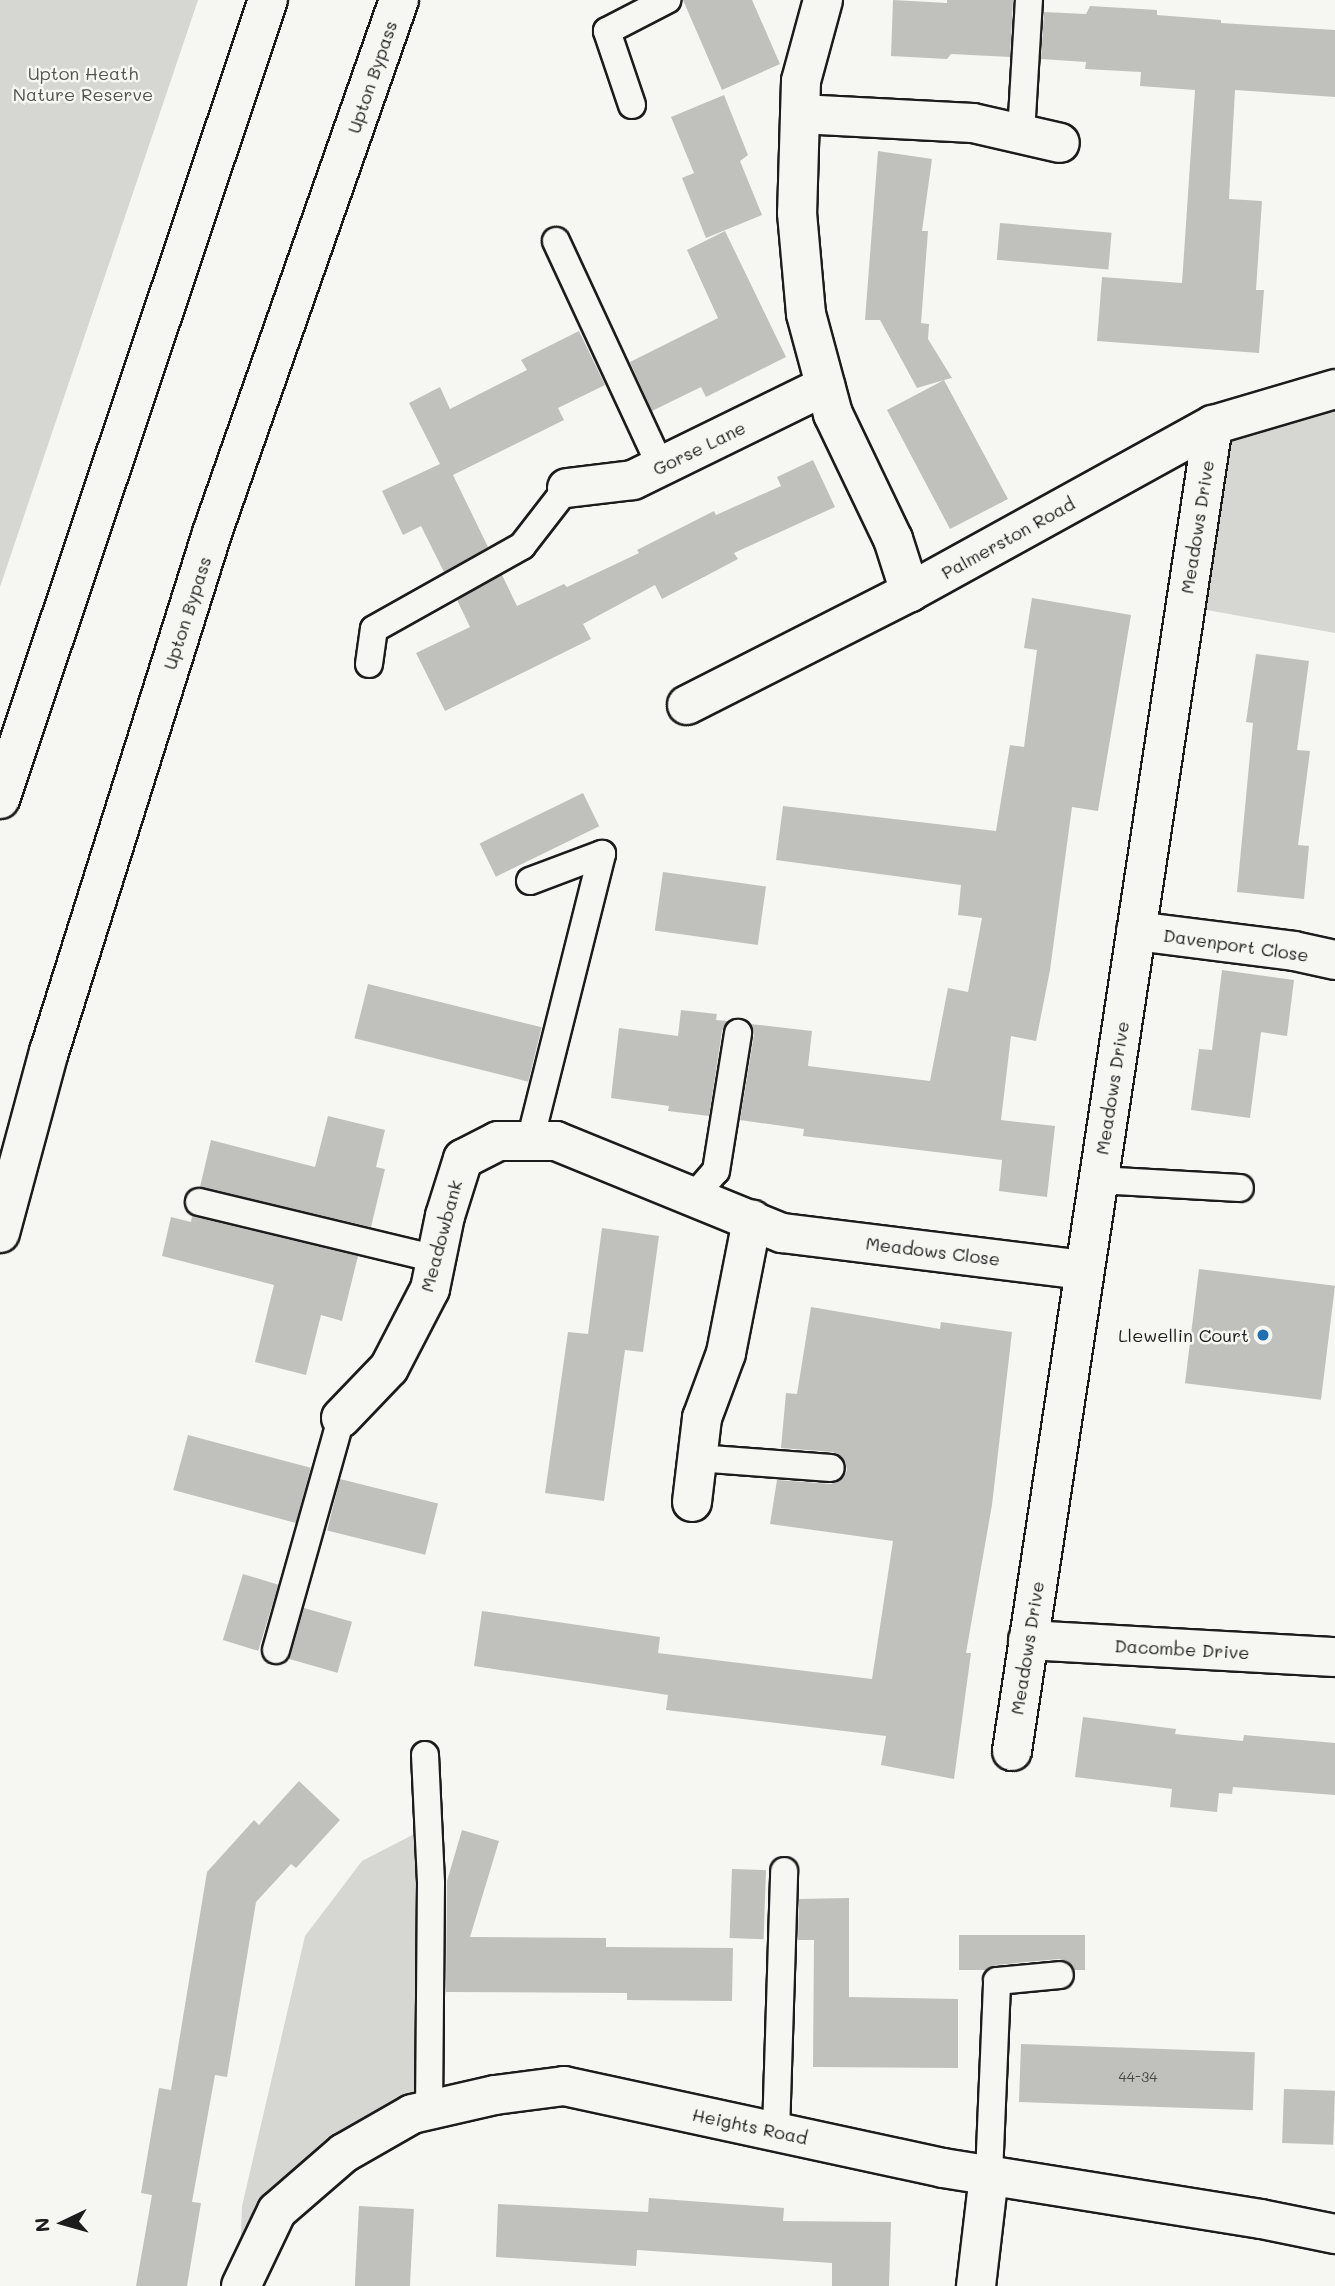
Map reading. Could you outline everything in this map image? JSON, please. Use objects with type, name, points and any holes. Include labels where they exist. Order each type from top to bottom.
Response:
[{"type":"main road","points":[[0,799],[268,0]]},
{"type":"main road","name":"Upton Bypass","points":[[0,1233],[49,1052],[208,546],[398,0]]},
{"type":"main road","points":[[823,0],[801,81],[797,213],[805,302],[833,414],[892,538],[910,592]]},
{"type":"main road","points":[[800,114],[973,123],[1060,143]]},
{"type":"main road","name":"Gorse Lane","points":[[567,488],[633,481],[825,386]]},
{"type":"main road","name":"Palmerston Road","points":[[687,705],[910,592],[1213,425],[1335,389]]},
{"type":"main road","name":"Meadows Drive","points":[[1012,1751],[1213,425]]},
{"type":"main road","name":"Davenport Close","points":[[1136,931],[1294,951],[1335,960]]},
{"type":"main road","name":"Meadowbank","points":[[341,1418],[388,1368],[430,1289],[445,1216],[463,1159],[498,1141],[556,1141],[767,1227]]},
{"type":"main road","points":[[691,1502],[702,1418],[767,1227]]},
{"type":"main road","name":"Meadows Close","points":[[767,1227],[1084,1270]]},
{"type":"main road","name":"Dacombe Drive","points":[[1028,1640],[1335,1657]]},
{"type":"main road","name":"Heights Road","points":[[242,2286],[276,2211],[344,2153],[412,2114],[495,2095],[564,2086],[989,2175],[1261,2219],[1335,2234]]},
{"type":"main road","points":[[976,2286],[989,2175]]},
{"type":"lane","points":[[632,104],[607,31],[667,0]]},
{"type":"lane","points":[[1021,134],[1029,0]]},
{"type":"lane","points":[[556,241],[661,467]]},
{"type":"lane","points":[[369,664],[374,629],[522,546],[567,488]]},
{"type":"lane","points":[[530,881],[602,854],[530,1141]]},
{"type":"lane","points":[[694,1196],[716,1171],[738,1033]]},
{"type":"lane","points":[[1098,1180],[1241,1188]]},
{"type":"lane","points":[[199,1202],[436,1259]]},
{"type":"lane","points":[[276,1650],[341,1418]]},
{"type":"lane","points":[[697,1458],[831,1468]]},
{"type":"lane","points":[[425,1755],[431,1883],[429,2110]]},
{"type":"lane","points":[[776,2132],[784,1871]]},
{"type":"lane","points":[[989,2175],[997,1981],[1060,1975]]},
{"type":"green space","name":"Upton Heath Nature Reserve","points":[[0,0],[198,0],[0,587]]},
{"type":"green space","points":[[1335,389],[1335,633],[1185,606],[1213,425]]},
{"type":"green space","points":[[428,1827],[429,2110],[344,2153],[239,2286],[242,2206],[305,1936],[362,1861]]},
{"type":"building","points":[[683,0],[752,0],[780,64],[722,90]]},
{"type":"building","points":[[893,0],[947,3],[947,0],[1013,0],[1010,57],[951,54],[947,59],[891,56]]},
{"type":"building","points":[[1090,6],[1157,10],[1157,15],[1221,20],[1221,23],[1335,30],[1335,97],[1235,90],[1229,199],[1262,201],[1256,290],[1264,290],[1259,353],[1097,341],[1102,277],[1182,283],[1195,90],[1140,86],[1141,72],[1085,69],[1086,62],[1041,59],[1044,12],[1086,14]]},
{"type":"building","points":[[724,95],[748,155],[740,161],[762,215],[706,238],[682,178],[694,173],[671,117]]},
{"type":"building","points":[[878,151],[932,159],[922,231],[928,231],[921,323],[929,324],[928,339],[952,378],[917,388],[880,320],[865,320]]},
{"type":"building","points":[[1000,223],[1112,233],[1108,270],[997,260]]},
{"type":"building","points":[[725,231],[786,357],[706,397],[701,387],[652,411],[630,362],[718,318],[687,250]]},
{"type":"building","points":[[579,331],[605,385],[558,408],[564,420],[453,475],[488,547],[444,572],[421,526],[403,535],[382,491],[440,464],[409,403],[440,387],[450,409],[527,370],[521,360]]},
{"type":"building","points":[[944,380],[1008,499],[950,529],[887,410]]},
{"type":"building","points":[[813,460],[835,507],[734,553],[738,559],[662,599],[655,585],[583,624],[591,639],[445,711],[416,653],[470,627],[457,600],[502,575],[517,606],[564,584],[567,587],[639,553],[637,550],[714,511],[716,515],[781,486],[777,477]]},
{"type":"building","points":[[1032,598],[1131,615],[1098,811],[1072,807],[1050,970],[1036,1041],[1011,1036],[1001,1120],[1055,1126],[1047,1197],[999,1191],[1002,1160],[803,1136],[804,1129],[740,1120],[754,1035],[750,1024],[812,1031],[808,1066],[930,1081],[948,988],[968,992],[982,918],[958,915],[961,885],[776,860],[783,806],[996,831],[1010,745],[1024,747],[1037,650],[1024,648]]},
{"type":"building","points":[[1256,654],[1309,661],[1297,750],[1310,751],[1298,845],[1309,846],[1304,899],[1237,892],[1253,723],[1246,722]]},
{"type":"building","points":[[583,793],[599,826],[496,877],[480,843]]},
{"type":"building","points":[[663,872],[766,886],[758,945],[655,930]]},
{"type":"building","points":[[1222,970],[1294,980],[1287,1036],[1261,1032],[1250,1118],[1191,1110],[1199,1049],[1212,1050]]},
{"type":"building","points":[[368,984],[542,1027],[528,1082],[354,1038]]},
{"type":"building","points":[[681,1010],[717,1014],[716,1020],[728,1021],[722,1031],[709,1116],[668,1111],[669,1106],[611,1098],[619,1028],[678,1036]]},
{"type":"building","points":[[328,1116],[385,1130],[376,1167],[385,1169],[371,1227],[200,1187],[211,1140],[315,1167]]},
{"type":"building","points":[[192,1216],[358,1256],[342,1321],[321,1315],[306,1375],[255,1362],[274,1285],[162,1256],[171,1217],[191,1222]]},
{"type":"building","points":[[602,1228],[659,1236],[643,1352],[625,1350],[604,1501],[545,1493],[568,1332],[588,1334]]},
{"type":"building","name":"Llewellin Court","points":[[1199,1269],[1335,1286],[1321,1400],[1185,1383]]},
{"type":"building","points":[[811,1307],[940,1329],[941,1322],[1012,1332],[992,1505],[966,1653],[971,1653],[954,1779],[881,1765],[886,1736],[666,1710],[668,1695],[474,1666],[482,1611],[660,1637],[658,1653],[872,1679],[893,1541],[770,1524],[777,1480],[831,1484],[844,1477],[847,1470],[845,1461],[833,1452],[781,1448],[786,1393],[797,1394]]},
{"type":"building","points":[[188,1435],[311,1468],[296,1523],[173,1490]]},
{"type":"building","points":[[340,1479],[438,1503],[425,1555],[327,1530]]},
{"type":"building","points":[[243,1574],[278,1585],[258,1651],[223,1640]]},
{"type":"building","points":[[304,1608],[352,1622],[337,1673],[289,1659]]},
{"type":"building","points":[[1083,1717],[1176,1729],[1175,1734],[1243,1741],[1244,1735],[1335,1743],[1335,1795],[1233,1787],[1232,1794],[1219,1793],[1217,1812],[1170,1807],[1172,1789],[1075,1777]]},
{"type":"building","points":[[299,1781],[340,1820],[296,1868],[291,1864],[256,1902],[227,2077],[215,2075],[192,2202],[201,2203],[187,2286],[136,2286],[152,2195],[141,2193],[159,2088],[171,2090],[207,1872],[254,1820],[259,1825]]},
{"type":"building","points":[[462,1830],[499,1841],[470,1937],[606,1938],[606,1947],[733,1948],[732,2001],[627,2000],[627,1993],[446,1992],[447,1881]]},
{"type":"building","points":[[732,1869],[766,1870],[764,1939],[730,1938]]},
{"type":"building","points":[[849,1898],[849,1997],[958,1999],[958,2068],[813,2067],[814,1940],[798,1940],[799,1899]]},
{"type":"building","points":[[959,1935],[1085,1935],[1085,1970],[1074,1970],[1067,1961],[1059,1959],[996,1965],[986,1970],[959,1970]]},
{"type":"building","points":[[1021,2044],[1255,2052],[1253,2110],[1019,2102]]},
{"type":"building","points":[[1284,2089],[1335,2091],[1333,2145],[1282,2143]]},
{"type":"building","points":[[649,2198],[784,2208],[783,2221],[891,2222],[889,2286],[832,2286],[832,2263],[637,2250],[636,2266],[496,2257],[498,2204],[648,2212]]},
{"type":"building","points":[[359,2206],[414,2209],[410,2286],[355,2286]]},
{"type":"place","name":"Llewellin Court","points":[[1263,1335]]}]
